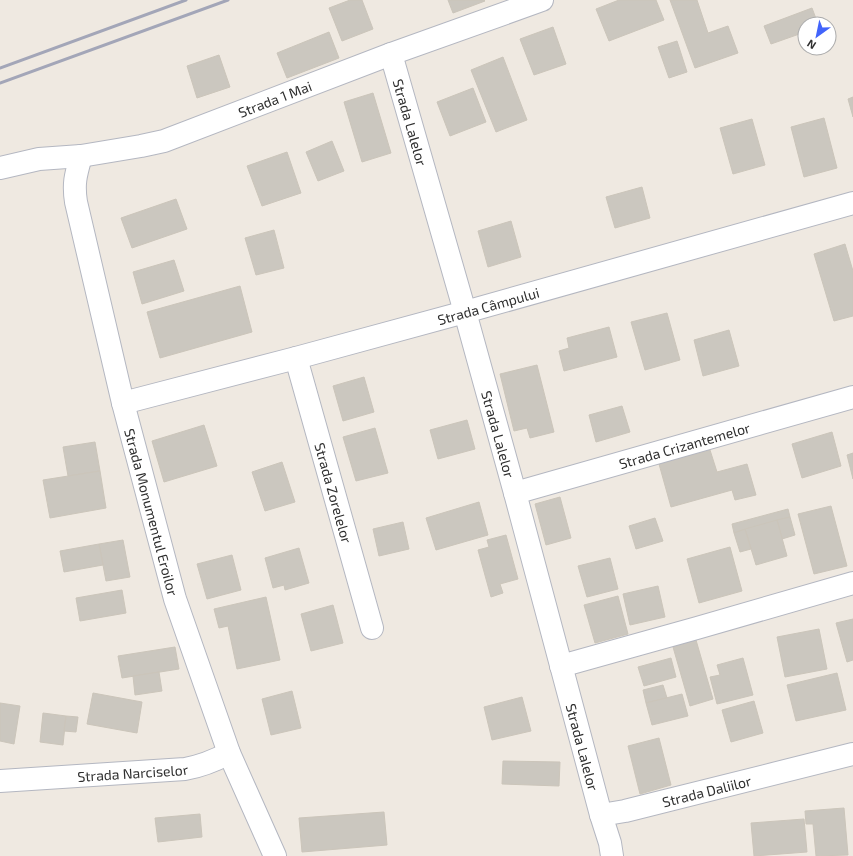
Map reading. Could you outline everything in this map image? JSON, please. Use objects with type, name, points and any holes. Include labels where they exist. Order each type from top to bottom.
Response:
[{"type":"street","name":"Strada 1 Mai","points":[[0,168],[39,160],[81,156],[164,141],[391,54],[542,0]]},
{"type":"street","name":"Strada Lalelor","points":[[391,54],[515,493],[601,815]]},
{"type":"street","name":"Strada Monumentul Eroilor","points":[[81,156],[74,180],[76,202],[123,403],[175,599],[228,753],[275,856]]},
{"type":"street","name":"Strada Câmpului","points":[[123,403],[465,312],[853,203]]},
{"type":"street","name":"Strada Zorelelor","points":[[296,358],[372,628]]},
{"type":"street","name":"Strada Crizantemelor","points":[[515,493],[853,396]]},
{"type":"street","points":[[561,666],[853,583]]},
{"type":"street","name":"Strada Narciselor","points":[[0,781],[185,769],[201,766],[228,753]]},
{"type":"street","name":"Strada Daliilor","points":[[601,815],[625,811],[853,754]]},
{"type":"street","name":"Strada Narciselor","points":[[0,766],[34,779]]},
{"type":"street","points":[[601,815],[610,843],[612,856]]},
{"type":"building","points":[[350,0],[362,0],[373,29],[342,41],[329,8]]},
{"type":"building","points":[[448,0],[484,0],[485,1],[453,13]]},
{"type":"building","points":[[619,0],[656,0],[664,20],[609,41],[596,9]]},
{"type":"building","points":[[670,0],[697,0],[708,33],[728,26],[738,53],[695,68]]},
{"type":"building","points":[[812,8],[815,16],[797,16],[797,35],[771,44],[764,26]]},
{"type":"building","points":[[553,27],[566,64],[534,75],[520,39]]},
{"type":"building","points":[[329,32],[339,58],[287,78],[277,53]]},
{"type":"building","points":[[677,41],[687,72],[669,78],[658,47]]},
{"type":"building","points":[[219,55],[230,87],[197,98],[187,66]]},
{"type":"building","points":[[503,57],[527,120],[496,132],[471,70]]},
{"type":"building","points":[[473,88],[486,122],[450,136],[437,102]]},
{"type":"building","points":[[373,93],[391,153],[362,162],[344,102]]},
{"type":"building","points":[[853,97],[853,117],[848,99]]},
{"type":"building","points":[[824,118],[837,168],[804,177],[791,127]]},
{"type":"building","points":[[752,119],[765,165],[733,174],[720,128]]},
{"type":"building","points":[[332,141],[344,171],[318,181],[306,152]]},
{"type":"building","points":[[287,152],[301,193],[262,206],[247,166]]},
{"type":"building","points":[[642,187],[650,218],[615,228],[606,197]]},
{"type":"building","points":[[176,199],[187,229],[132,248],[121,218]]},
{"type":"building","points":[[511,221],[521,257],[488,267],[478,231]]},
{"type":"building","points":[[274,230],[284,268],[256,275],[245,238]]},
{"type":"building","points":[[845,244],[853,271],[853,316],[834,321],[814,254]]},
{"type":"building","points":[[174,260],[184,291],[142,304],[133,272]]},
{"type":"building","points":[[240,286],[252,332],[160,358],[147,312]]},
{"type":"building","points":[[667,313],[680,360],[645,370],[631,322]]},
{"type":"building","points":[[609,327],[617,357],[564,371],[559,351],[569,348],[567,338]]},
{"type":"building","points":[[729,330],[739,366],[703,376],[694,340]]},
{"type":"building","points":[[537,365],[554,432],[530,438],[527,428],[514,431],[500,374]]},
{"type":"building","points":[[364,377],[374,412],[343,421],[333,386]]},
{"type":"building","points":[[622,406],[630,432],[596,442],[589,415]]},
{"type":"building","points":[[467,420],[475,449],[438,459],[430,430]]},
{"type":"building","points":[[204,425],[217,466],[164,482],[152,441]]},
{"type":"building","points":[[375,428],[388,473],[356,481],[343,437]]},
{"type":"building","points":[[832,432],[841,466],[802,478],[792,444]]},
{"type":"building","points":[[95,442],[100,471],[68,476],[63,447]]},
{"type":"building","points":[[710,450],[717,472],[747,464],[756,495],[735,500],[732,490],[671,507],[659,464]]},
{"type":"building","points":[[853,453],[853,479],[847,455]]},
{"type":"building","points":[[282,462],[295,502],[265,511],[252,472]]},
{"type":"building","points":[[100,471],[106,508],[50,518],[43,480]]},
{"type":"building","points":[[560,497],[571,538],[546,545],[535,504]]},
{"type":"building","points":[[479,502],[488,535],[436,550],[426,518]]},
{"type":"building","points":[[831,506],[847,566],[814,574],[798,514]]},
{"type":"building","points":[[788,509],[790,517],[734,533],[732,524]]},
{"type":"building","points":[[790,517],[795,535],[782,539],[777,520]]},
{"type":"building","points":[[655,518],[663,541],[636,549],[629,526]]},
{"type":"building","points":[[777,520],[787,556],[756,565],[745,529]]},
{"type":"building","points":[[403,522],[409,549],[379,556],[373,529]]},
{"type":"building","points":[[745,529],[751,549],[740,552],[734,533]]},
{"type":"building","points":[[506,535],[518,579],[500,584],[503,593],[491,597],[478,550],[489,547],[487,540]]},
{"type":"building","points":[[123,540],[130,577],[106,581],[99,544]]},
{"type":"building","points":[[99,544],[103,565],[64,572],[60,551]]},
{"type":"building","points":[[730,547],[742,591],[699,603],[687,559]]},
{"type":"building","points":[[299,548],[309,583],[285,590],[284,585],[273,588],[265,558]]},
{"type":"building","points":[[232,555],[241,590],[207,599],[197,564]]},
{"type":"building","points":[[610,558],[618,589],[587,597],[578,566]]},
{"type":"building","points":[[658,586],[665,617],[630,625],[623,594]]},
{"type":"building","points":[[122,590],[126,613],[80,621],[76,598]]},
{"type":"building","points":[[618,596],[628,634],[595,643],[584,605]]},
{"type":"building","points":[[266,597],[280,660],[237,669],[228,626],[219,628],[214,609]]},
{"type":"building","points":[[333,605],[343,643],[311,651],[301,614]]},
{"type":"building","points":[[853,619],[853,660],[847,662],[836,623]]},
{"type":"building","points":[[819,629],[827,669],[785,677],[777,637]]},
{"type":"building","points":[[696,640],[713,699],[690,706],[673,647]]},
{"type":"building","points":[[175,647],[179,669],[122,678],[118,656]]},
{"type":"building","points":[[671,658],[676,677],[644,686],[638,667]]},
{"type":"building","points":[[743,658],[753,695],[717,704],[710,677],[720,675],[717,665]]},
{"type":"building","points":[[159,672],[162,691],[135,695],[133,676]]},
{"type":"building","points":[[837,673],[846,710],[796,721],[787,685]]},
{"type":"building","points":[[663,685],[667,698],[646,703],[643,690]]},
{"type":"building","points":[[292,691],[301,728],[271,735],[262,699]]},
{"type":"building","points":[[93,693],[142,702],[137,733],[87,724]]},
{"type":"building","points":[[682,694],[688,716],[652,725],[646,703]]},
{"type":"building","points":[[522,697],[531,731],[492,740],[484,707]]},
{"type":"building","points":[[754,701],[763,733],[731,742],[722,710]]},
{"type":"building","points":[[0,703],[20,706],[14,744],[0,741]]},
{"type":"building","points":[[43,713],[66,716],[63,745],[40,742]]},
{"type":"building","points":[[66,716],[78,717],[76,732],[64,731]]},
{"type":"building","points":[[659,738],[671,785],[640,794],[628,746]]},
{"type":"building","points":[[503,761],[560,762],[559,786],[502,784]]},
{"type":"building","points":[[844,808],[848,855],[816,856],[813,824],[806,824],[805,811]]},
{"type":"building","points":[[384,812],[387,845],[302,852],[299,818]]},
{"type":"building","points":[[200,814],[202,837],[158,842],[155,818]]},
{"type":"building","points":[[804,819],[807,852],[754,856],[751,823]]},
{"type":"railway","points":[[0,68],[186,0]]},
{"type":"railway","points":[[0,83],[228,0]]}]
